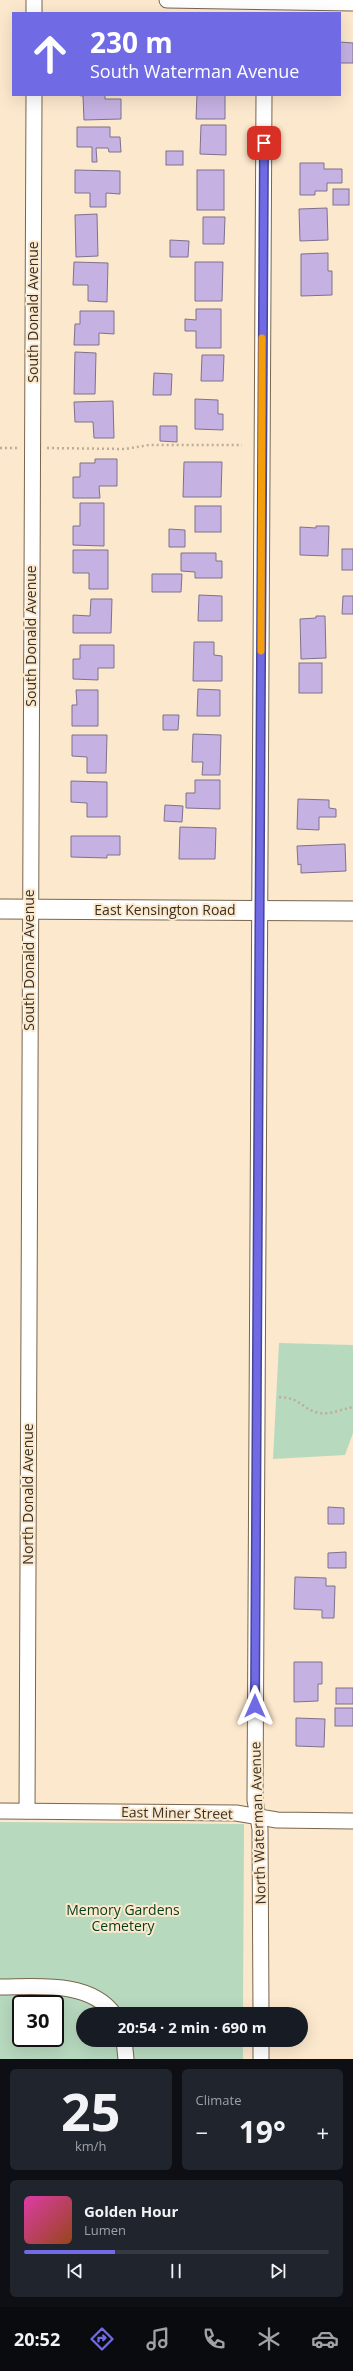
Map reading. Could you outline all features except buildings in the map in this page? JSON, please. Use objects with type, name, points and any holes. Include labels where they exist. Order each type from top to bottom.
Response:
[{"type":"main road","name":"East Kensington Road","points":[[0,908],[353,911]]},
{"type":"street","points":[[34,0],[34,12]]},
{"type":"street","points":[[167,0],[264,5],[353,3]]},
{"type":"street","name":"South Donald Avenue","points":[[28,1178],[34,96]]},
{"type":"street","name":"North Waterman Avenue","points":[[261,2007],[260,1829],[255,1800],[264,96]]},
{"type":"street","name":"North Donald Avenue","points":[[27,1811],[28,1178]]},
{"type":"street","name":"East Miner Street","points":[[0,1811],[236,1813],[277,1820],[353,1821]]},
{"type":"street","points":[[0,1987],[68,1989],[92,1996],[105,2007]]},
{"type":"street","points":[[125,2047],[126,2059]]},
{"type":"street","points":[[261,2047],[261,2059]]},
{"type":"path","points":[[0,448],[125,449],[149,445],[242,446]]},
{"type":"path","points":[[279,1398],[293,1398],[309,1409],[320,1413],[353,1407]]},
{"type":"green space","points":[[279,1343],[353,1345],[353,1433],[345,1455],[273,1459]]},
{"type":"green space","name":"Memory Gardens Cemetery","points":[[0,1822],[244,1824],[243,2007],[76,2007],[76,2047],[243,2047],[243,2059],[0,2059]]},
{"type":"slow traffic","points":[[261,651],[262,338]]},
{"type":"route","points":[[255,1706],[264,143]]}]
